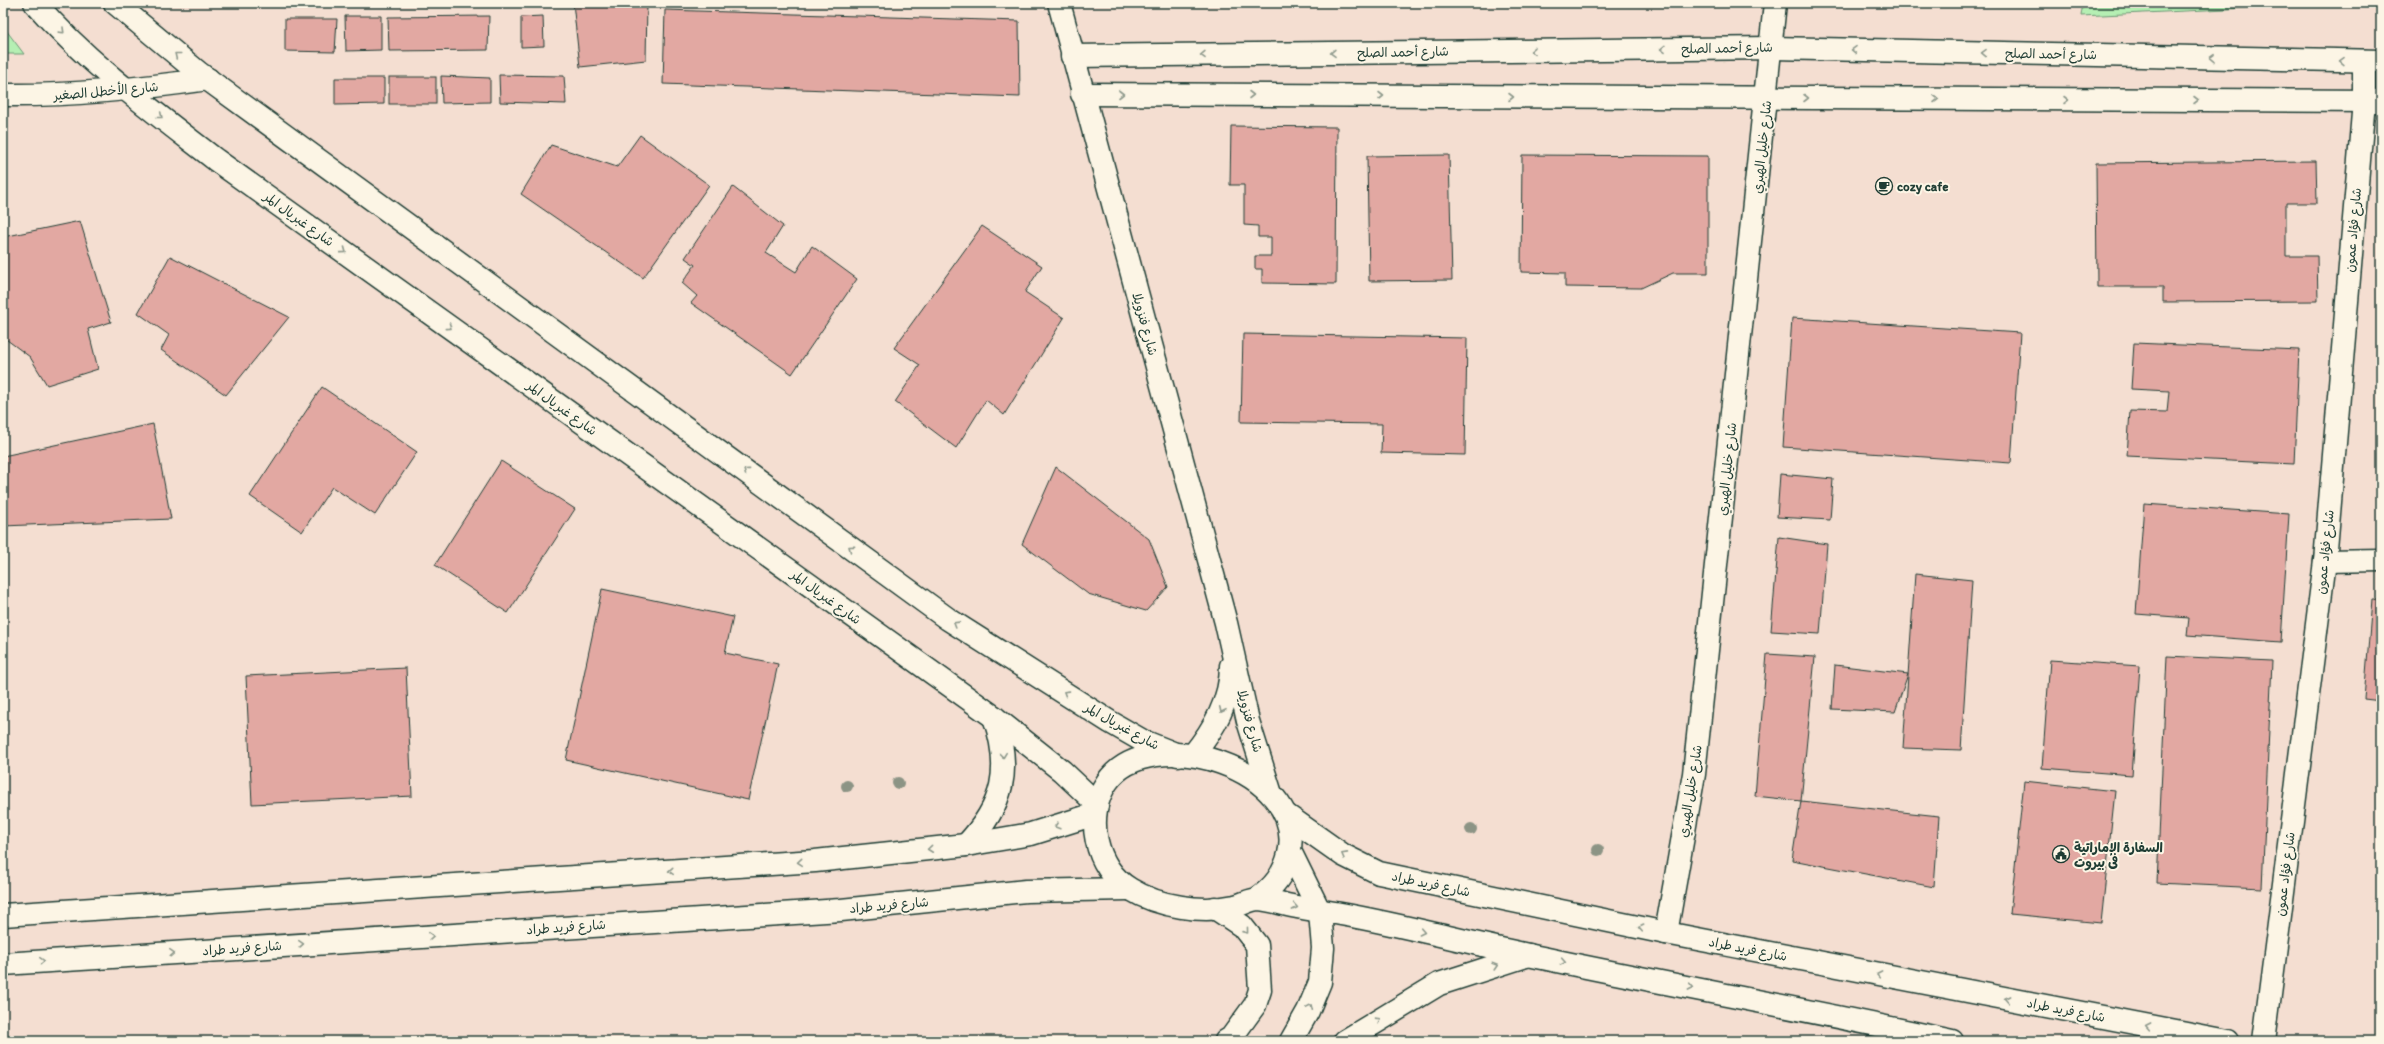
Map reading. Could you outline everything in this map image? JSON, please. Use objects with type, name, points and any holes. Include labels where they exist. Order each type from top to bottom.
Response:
[{"type":"street","name":"شارع غبريال المر","points":[[35,3],[82,51],[128,90],[216,160],[994,717],[1062,771],[1096,809]]},
{"type":"street","name":"شارع غبريال المر","points":[[115,3],[208,79],[948,619],[1110,722],[1144,741],[1186,755]]},
{"type":"street","name":"شارع فنزويلا","points":[[1059,3],[1082,94],[1231,644],[1248,722],[1272,797]]},
{"type":"street","name":"شارع خليل الهبري","points":[[1666,933],[1694,774],[1767,98],[1775,3]]},
{"type":"street","name":"شارع أحمد الصلح","points":[[1072,56],[1772,48],[2373,61]]},
{"type":"street","name":"شارع فؤاد عمون","points":[[2264,1041],[2325,561],[2372,101],[2373,61]]},
{"type":"street","name":"شارع الأخطل الصغير","points":[[3,95],[53,96],[128,90],[208,79]]},
{"type":"street","points":[[1082,94],[2372,101]]},
{"type":"street","points":[[2325,561],[2381,560]]},
{"type":"street","name":"شارع فنزويلا","points":[[1186,755],[1212,731],[1225,704],[1231,674],[1231,644]]},
{"type":"street","points":[[966,845],[987,821],[994,808],[1002,785],[1004,754],[1002,739],[994,717]]},
{"type":"street","points":[[1186,755],[1221,761],[1241,769],[1258,781],[1272,797],[1285,814],[1291,838],[1290,851],[1284,870],[1277,882],[1257,899],[1236,906],[1215,908],[1185,907],[1155,900],[1128,888],[1112,872],[1099,848],[1096,809],[1106,782],[1118,771],[1148,757],[1186,755]]},
{"type":"street","points":[[3,915],[722,868],[966,845],[1031,834],[1096,809]]},
{"type":"street","name":"شارع فريد طراد","points":[[1285,814],[1343,855],[1378,873],[1666,933],[2228,1041]]},
{"type":"street","points":[[1290,851],[1320,912],[1323,948],[1320,982],[1308,1011],[1291,1041]]},
{"type":"street","name":"شارع فريد طراد","points":[[3,964],[841,910],[1026,892],[1128,888]]},
{"type":"street","points":[[1257,899],[1320,912],[1340,914],[1529,955],[1803,1008],[1952,1041]]},
{"type":"street","points":[[1215,908],[1242,926],[1257,945],[1260,972],[1260,990],[1255,1004],[1231,1038],[1226,1041]]},
{"type":"street","points":[[1345,1041],[1396,1008],[1439,984],[1529,955]]},
{"type":"green space","points":[[2083,3],[2290,3],[2289,6],[2081,16]]},
{"type":"green space","points":[[3,26],[24,54],[3,54]]},
{"type":"building","points":[[573,3],[647,3],[646,60],[580,67]]},
{"type":"building","points":[[665,10],[1019,21],[1020,97],[663,84]]},
{"type":"building","points":[[345,16],[381,16],[381,50],[346,51]]},
{"type":"building","points":[[489,16],[488,50],[389,51],[388,17]]},
{"type":"building","points":[[543,16],[544,46],[521,47],[521,17]]},
{"type":"building","points":[[285,19],[337,19],[335,52],[285,51]]},
{"type":"building","points":[[499,75],[564,76],[566,104],[500,102]]},
{"type":"building","points":[[441,76],[490,78],[490,102],[442,103]]},
{"type":"building","points":[[389,77],[436,77],[436,104],[389,104]]},
{"type":"building","points":[[335,78],[384,78],[384,104],[335,105]]},
{"type":"building","points":[[1231,126],[1337,127],[1336,284],[1262,283],[1262,269],[1255,269],[1255,256],[1271,256],[1271,237],[1258,237],[1258,226],[1244,225],[1244,185],[1230,185]]},
{"type":"building","points":[[640,135],[709,185],[643,278],[521,194],[551,145],[617,167]]},
{"type":"building","points":[[1449,155],[1452,280],[1369,281],[1367,156]]},
{"type":"building","points":[[1522,155],[1708,156],[1708,273],[1673,273],[1641,288],[1565,287],[1565,273],[1521,272]]},
{"type":"building","points":[[2316,161],[2317,203],[2286,203],[2286,256],[2317,256],[2318,301],[2163,302],[2163,287],[2097,287],[2096,163]]},
{"type":"building","points":[[733,187],[783,226],[766,253],[796,272],[812,246],[857,279],[792,374],[691,303],[697,296],[682,283],[695,265],[685,258]]},
{"type":"building","points":[[80,221],[111,322],[88,329],[98,369],[47,385],[30,357],[3,337],[3,237]]},
{"type":"building","points":[[982,226],[1042,266],[1025,292],[1064,318],[1004,415],[986,400],[956,448],[895,402],[920,365],[894,348]]},
{"type":"building","points":[[170,256],[289,317],[226,395],[161,350],[169,335],[138,313]]},
{"type":"building","points":[[1792,318],[2020,333],[2011,463],[1783,447]]},
{"type":"building","points":[[1243,334],[1467,338],[1465,455],[1381,453],[1382,424],[1241,422]]},
{"type":"building","points":[[2134,343],[2299,350],[2294,464],[2127,456],[2130,411],[2167,412],[2169,391],[2131,389]]},
{"type":"building","points":[[322,387],[417,452],[375,515],[332,487],[302,532],[250,496]]},
{"type":"building","points":[[153,424],[171,519],[3,526],[3,456]]},
{"type":"building","points":[[501,461],[575,509],[508,613],[435,565]]},
{"type":"building","points":[[1056,467],[1149,539],[1168,587],[1146,611],[1088,594],[1022,544]]},
{"type":"building","points":[[1780,474],[1833,479],[1830,520],[1777,517]]},
{"type":"building","points":[[2144,504],[2289,514],[2281,642],[2187,635],[2189,618],[2136,614]]},
{"type":"building","points":[[1779,537],[1827,544],[1820,634],[1771,631]]},
{"type":"building","points":[[1915,574],[1972,580],[1961,750],[1903,748]]},
{"type":"building","points":[[602,589],[733,617],[725,653],[778,664],[748,800],[566,760]]},
{"type":"building","points":[[2372,600],[2381,600],[2381,701],[2364,699]]},
{"type":"building","points":[[1767,654],[1815,657],[1801,801],[1755,796]]},
{"type":"building","points":[[2167,656],[2272,661],[2262,888],[2157,883]]},
{"type":"building","points":[[2050,660],[2140,666],[2132,775],[2042,768]]},
{"type":"building","points":[[1835,665],[1908,674],[1895,712],[1832,709]]},
{"type":"building","points":[[406,668],[412,796],[252,804],[246,676]]},
{"type":"building","points":[[2024,781],[2115,791],[2101,923],[2010,914]]},
{"type":"building","points":[[1801,801],[1939,816],[1934,887],[1792,860]]},
{"type":"place","name":"cozy cafe","points":[[1884,186]]},
{"type":"place","name":"السفارة الإماراتية فى بيروت","points":[[2061,854]]}]
